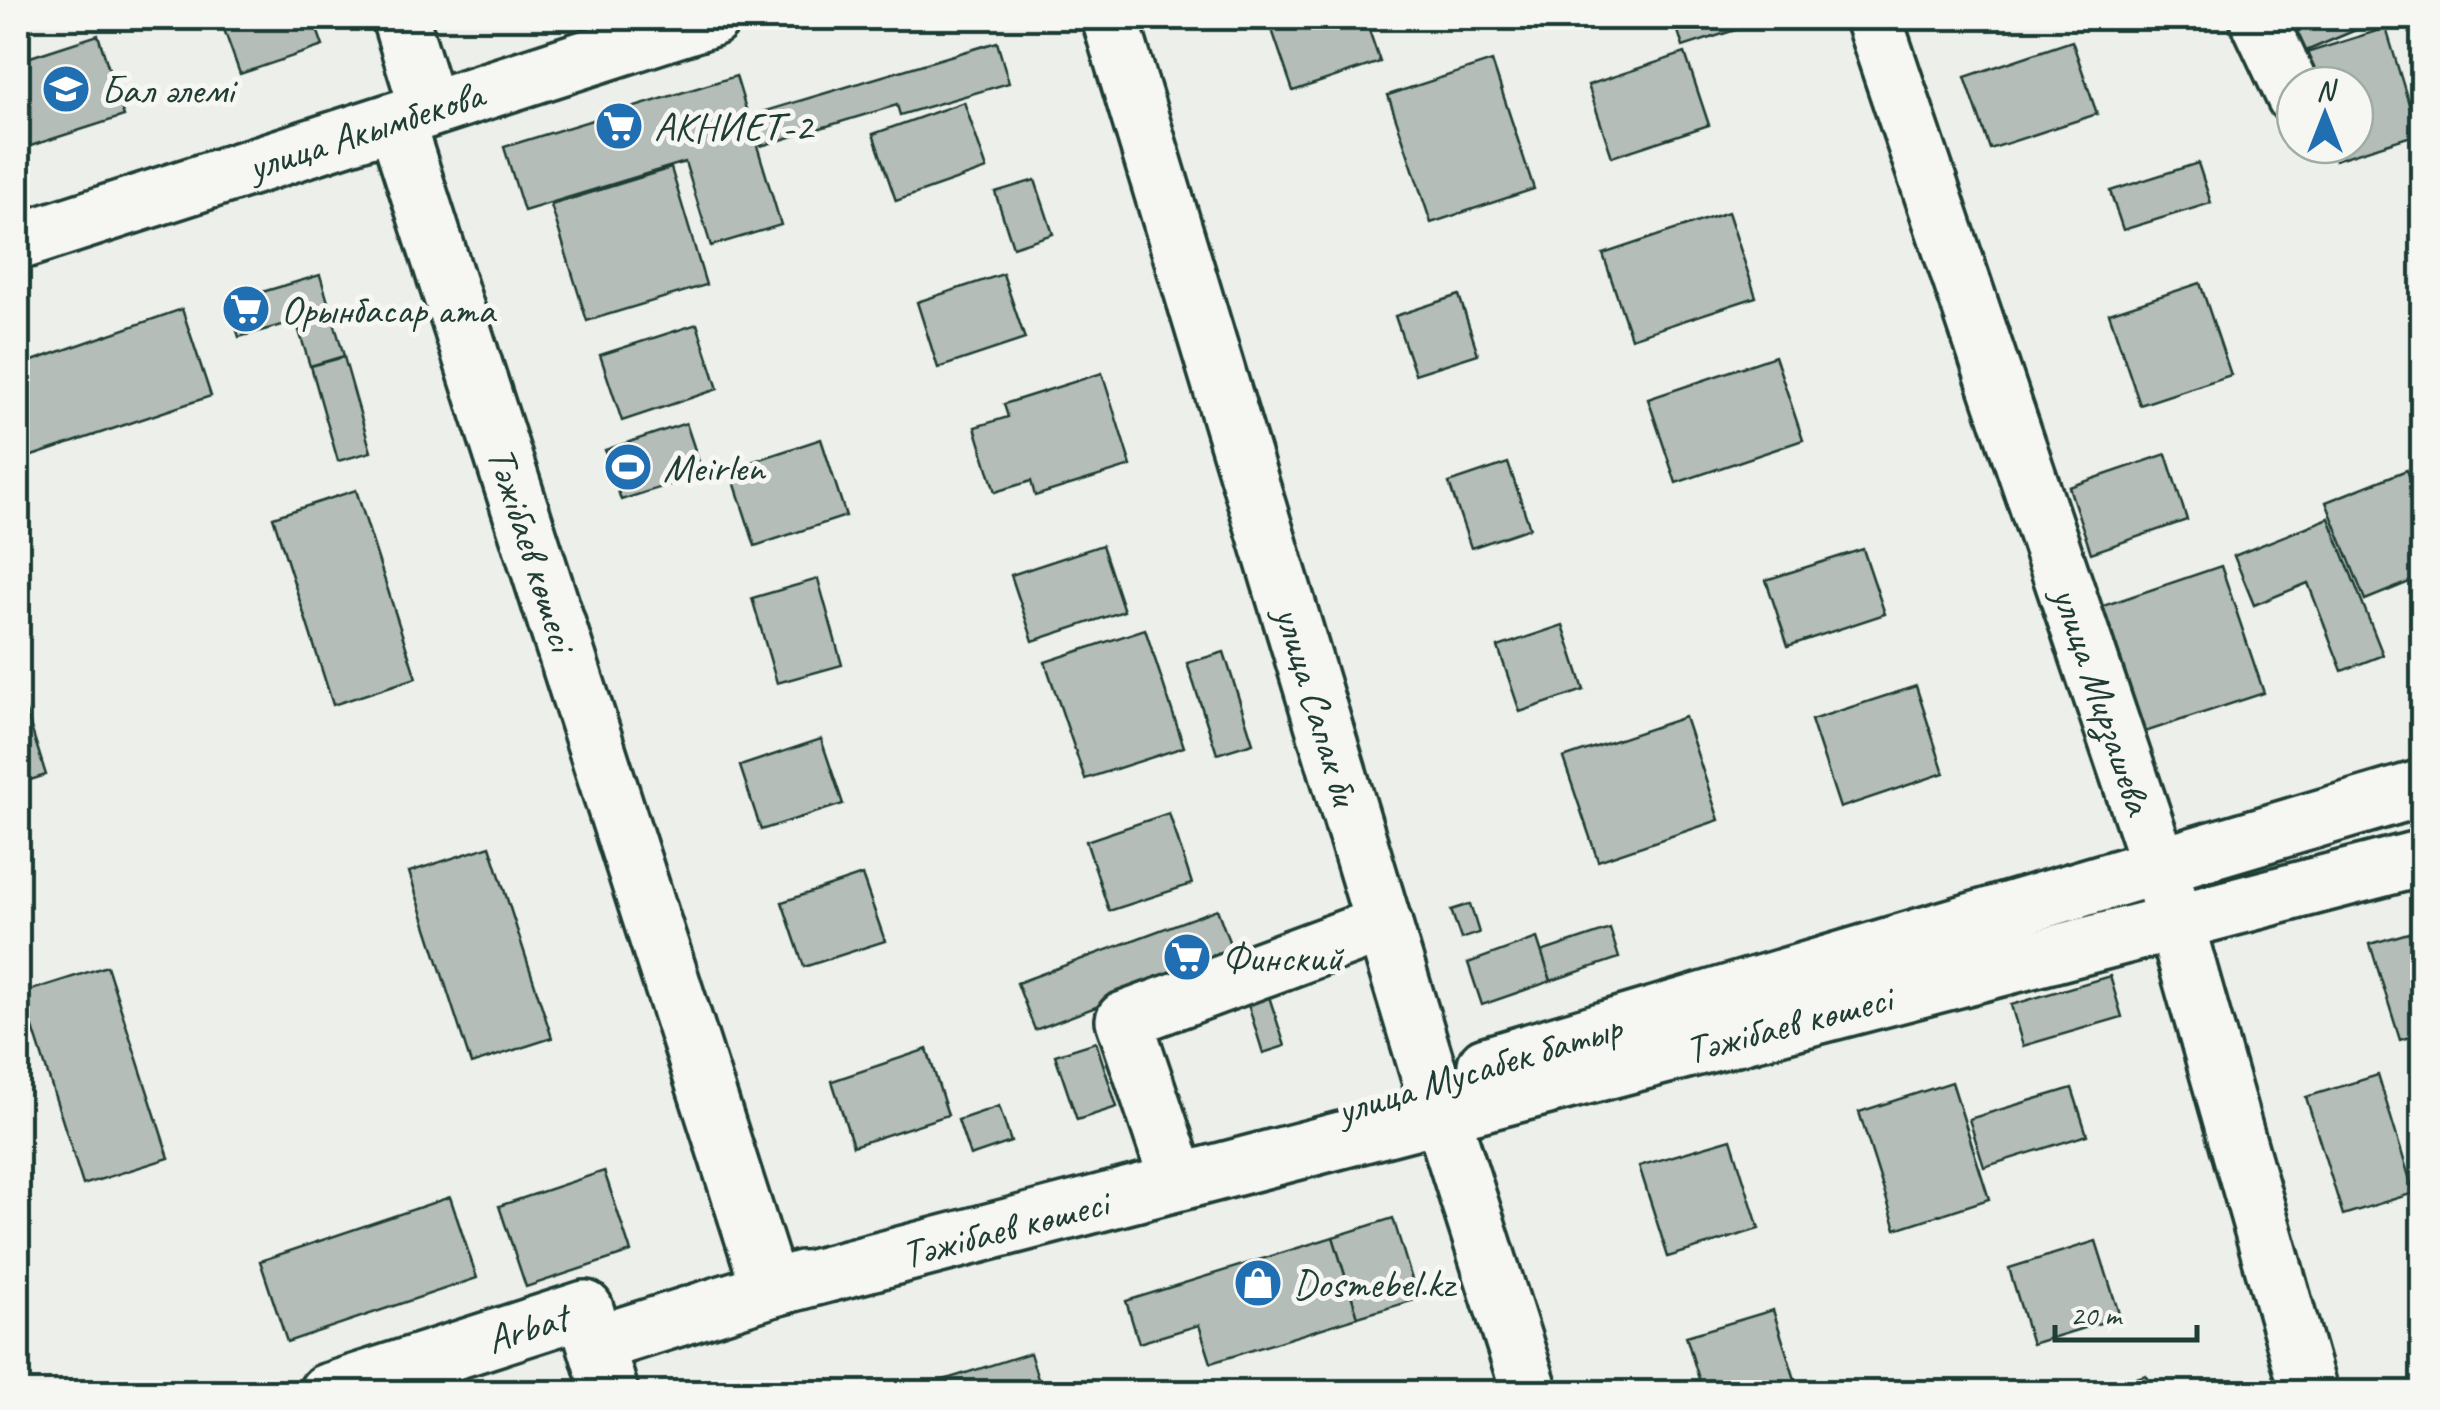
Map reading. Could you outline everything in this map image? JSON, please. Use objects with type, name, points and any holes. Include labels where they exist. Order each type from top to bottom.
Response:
[{"type":"street","name":"Тәжібаев көшесі","points":[[400,18],[412,115],[770,1289],[2422,858]]},
{"type":"street","name":"улица Акымбекова","points":[[18,242],[712,18]]},
{"type":"street","name":"улица Сапак би","points":[[1110,18],[1431,1082],[1530,1392]]},
{"type":"street","name":"улица Мирзашева","points":[[1874,18],[2158,864],[2309,1392]]},
{"type":"street","points":[[2258,18],[2280,65]]},
{"type":"street","name":"улица Мусабек батыр","points":[[603,1368],[770,1289],[1431,1082],[2422,788]]},
{"type":"street","points":[[1172,1163],[1124,1020],[1384,924]]},
{"type":"street","name":"Arbat","points":[[327,1392],[585,1309],[603,1368]]},
{"type":"building","points":[[220,18],[313,18],[323,46],[240,74]]},
{"type":"building","points":[[1268,18],[1365,18],[1380,62],[1293,91]]},
{"type":"building","points":[[1674,18],[1755,18],[1757,23],[1683,47]]},
{"type":"building","points":[[2284,18],[2384,18],[2299,54]]},
{"type":"building","points":[[2386,28],[2418,134],[2375,147],[2375,65],[2306,65],[2303,54]]},
{"type":"building","name":"Бал әлемі","points":[[98,35],[124,116],[18,150],[18,61]]},
{"type":"building","points":[[2072,41],[2097,114],[1990,149],[1965,77]]},
{"type":"building","points":[[997,42],[1009,83],[900,115],[897,105],[761,146],[752,115]]},
{"type":"building","points":[[1685,53],[1709,125],[1612,157],[1588,85]]},
{"type":"building","points":[[1492,61],[1534,189],[1431,223],[1388,95]]},
{"type":"building","points":[[736,76],[781,225],[711,246],[685,162],[524,211],[504,147]]},
{"type":"building","points":[[964,102],[987,169],[896,201],[873,134]]},
{"type":"building","points":[[2198,163],[2211,203],[2123,230],[2110,191]]},
{"type":"building","points":[[671,168],[706,285],[587,321],[551,205]]},
{"type":"building","points":[[1035,180],[1053,234],[1013,247],[995,192]]},
{"type":"building","points":[[1728,212],[1756,297],[1631,338],[1603,254]]},
{"type":"building","points":[[1003,274],[1025,339],[938,368],[917,302]]},
{"type":"building","points":[[320,275],[344,356],[310,366],[296,321],[239,337],[228,302]]},
{"type":"building","points":[[2200,283],[2231,375],[2140,405],[2109,313]]},
{"type":"building","points":[[1459,295],[1478,354],[1415,374],[1395,316]]},
{"type":"building","points":[[182,309],[211,396],[20,460],[18,366]]},
{"type":"building","points":[[697,324],[718,389],[622,421],[600,355]]},
{"type":"building","points":[[1775,356],[1803,440],[1676,483],[1648,399]]},
{"type":"building","points":[[344,357],[371,452],[338,461],[311,366]]},
{"type":"building","points":[[1102,373],[1131,466],[1035,496],[1031,481],[995,492],[975,427],[1008,417],[1004,404]]},
{"type":"building","points":[[686,423],[703,474],[621,500],[605,450]]},
{"type":"building","points":[[821,439],[846,516],[755,546],[730,469]]},
{"type":"building","points":[[2166,454],[2187,520],[2091,553],[2069,487]]},
{"type":"building","points":[[1508,463],[1530,528],[1471,548],[1449,483]]},
{"type":"building","points":[[2407,470],[2422,510],[2422,577],[2365,600],[2326,502]]},
{"type":"building","points":[[356,490],[416,678],[333,705],[273,517]]},
{"type":"building","points":[[2329,518],[2383,655],[2342,671],[2308,583],[2254,605],[2234,556]]},
{"type":"building","points":[[1102,545],[1124,611],[1033,641],[1011,575]]},
{"type":"building","points":[[1863,549],[1885,614],[1788,646],[1766,580]]},
{"type":"building","points":[[2221,566],[2264,693],[2145,732],[2103,606]]},
{"type":"building","points":[[818,579],[842,665],[777,683],[752,598]]},
{"type":"building","points":[[1563,625],[1584,690],[1520,712],[1498,647]]},
{"type":"building","points":[[1145,629],[1184,747],[1085,779],[1045,662]]},
{"type":"building","points":[[1224,652],[1253,743],[1217,754],[1187,663]]},
{"type":"building","points":[[18,686],[46,775],[18,784]]},
{"type":"building","points":[[1916,686],[1944,773],[1840,808],[1811,720]]},
{"type":"building","points":[[1685,717],[1719,820],[1598,861],[1563,758]]},
{"type":"building","points":[[821,739],[843,804],[761,830],[740,766]]},
{"type":"building","points":[[1169,813],[1192,884],[1109,911],[1086,841]]},
{"type":"building","points":[[490,846],[552,1038],[471,1064],[409,872]]},
{"type":"building","points":[[862,875],[885,941],[804,967],[782,902]]},
{"type":"building","points":[[1470,904],[1479,933],[1461,939],[1451,910]]},
{"type":"building","points":[[1217,909],[1234,955],[1035,1030],[1017,983]]},
{"type":"building","points":[[1610,929],[1619,958],[1551,981],[1541,952]]},
{"type":"building","points":[[2422,929],[2422,1033],[2400,1040],[2370,944]]},
{"type":"building","points":[[1537,938],[1551,981],[1482,1005],[1468,963]]},
{"type":"building","points":[[107,966],[169,1158],[83,1185],[22,993]]},
{"type":"building","points":[[2110,976],[2122,1017],[2023,1046],[2011,1005]]},
{"type":"building","points":[[1263,978],[1285,1046],[1263,1053],[1242,985]]},
{"type":"building","points":[[1096,1042],[1117,1107],[1077,1120],[1055,1055]]},
{"type":"building","points":[[927,1049],[948,1115],[853,1146],[832,1081]]},
{"type":"building","points":[[2378,1075],[2414,1193],[2343,1215],[2306,1097]]},
{"type":"building","points":[[1952,1082],[1989,1199],[1896,1229],[1859,1112]]},
{"type":"building","points":[[2072,1088],[2087,1135],[1984,1167],[1969,1119]]},
{"type":"building","points":[[999,1106],[1011,1142],[970,1156],[958,1120]]},
{"type":"building","points":[[1731,1139],[1759,1229],[1668,1257],[1639,1166]]},
{"type":"building","points":[[604,1171],[631,1252],[526,1287],[499,1206]]},
{"type":"building","points":[[450,1197],[477,1278],[287,1342],[260,1261]]},
{"type":"building","points":[[1393,1218],[1418,1299],[1358,1317],[1333,1237]]},
{"type":"building","points":[[1333,1237],[1358,1317],[1211,1363],[1199,1325],[1139,1343],[1126,1301]]},
{"type":"building","points":[[2096,1241],[2120,1317],[2032,1344],[2009,1268]]},
{"type":"building","points":[[1773,1310],[1799,1392],[1703,1392],[1686,1336]]},
{"type":"building","points":[[1030,1353],[1042,1392],[926,1392],[924,1386]]},
{"type":"building","points":[[2146,1375],[2151,1392],[2090,1392]]},
{"type":"place","name":"Бал әлемі","points":[[66,89]]},
{"type":"place","name":"АКНИЕТ-2","points":[[619,126]]},
{"type":"place","name":"Орынбасар ата","points":[[246,309]]},
{"type":"place","name":"Meirlen","points":[[628,467]]},
{"type":"place","name":"Финский","points":[[1187,957]]},
{"type":"place","name":"Dosmebel.kz","points":[[1258,1283]]}]
